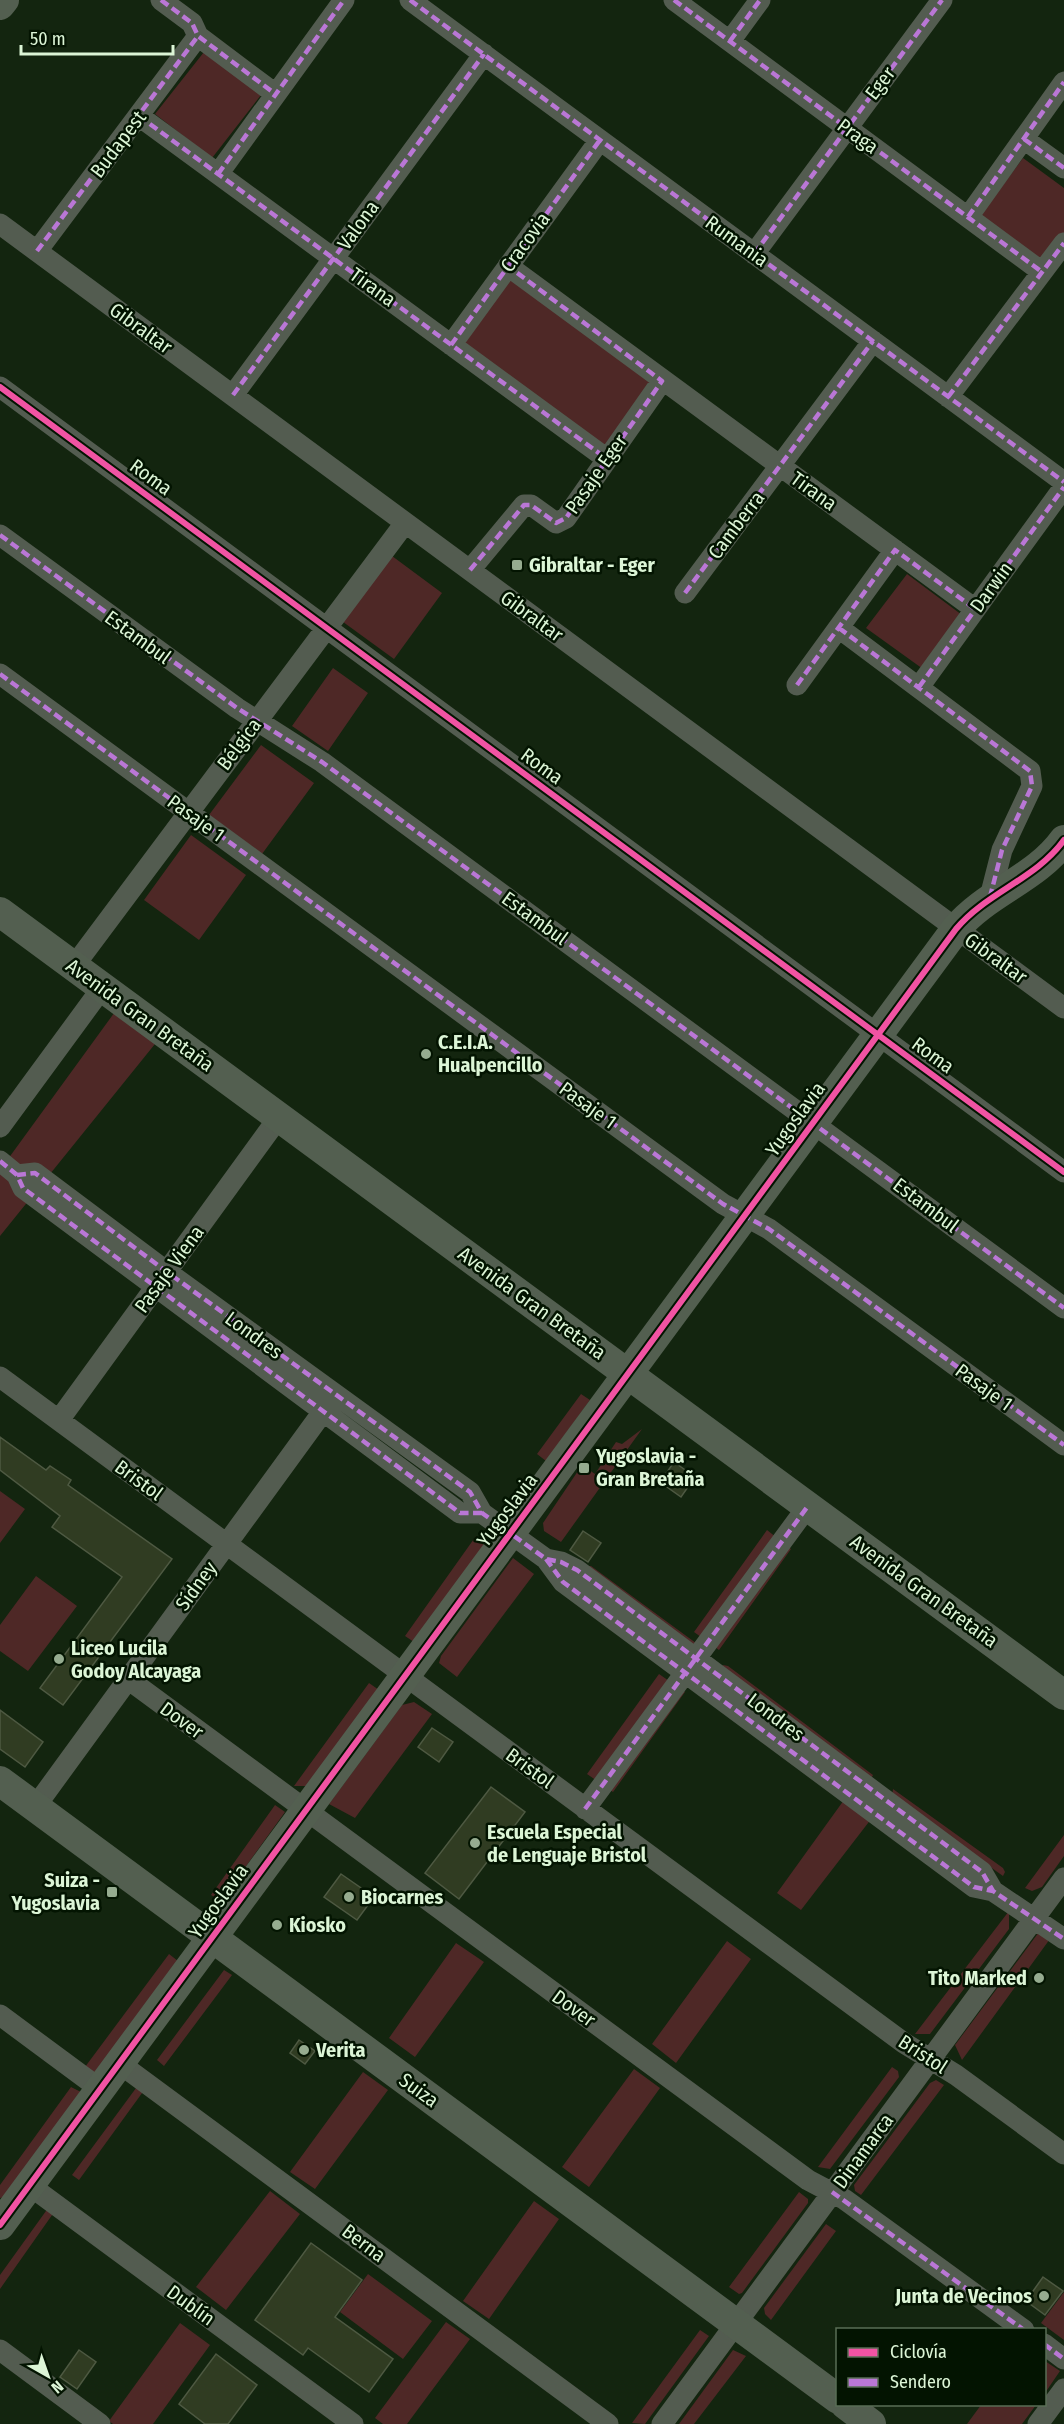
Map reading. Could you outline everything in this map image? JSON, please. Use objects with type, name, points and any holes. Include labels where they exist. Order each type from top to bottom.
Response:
[{"type":"street","points":[[0,5],[4,0]]},
{"type":"street","points":[[161,0],[192,22],[198,36],[274,93]]},
{"type":"street","points":[[218,174],[274,93],[344,0]]},
{"type":"street","name":"Rumania","points":[[410,0],[1064,482]]},
{"type":"street","name":"Praga","points":[[674,0],[1042,272]]},
{"type":"street","points":[[730,42],[760,0]]},
{"type":"street","name":"Eger","points":[[754,254],[942,0]]},
{"type":"street","name":"Budapest","points":[[37,251],[198,36]]},
{"type":"street","name":"Valona","points":[[233,395],[484,54]]},
{"type":"street","points":[[968,217],[1064,82]]},
{"type":"street","name":"Tirana","points":[[139,116],[607,459]]},
{"type":"street","points":[[1024,139],[1064,168]]},
{"type":"street","name":"Cracovia","points":[[451,345],[600,140]]},
{"type":"street","name":"Gibraltar","points":[[0,224],[1064,1008]]},
{"type":"street","points":[[948,397],[1064,243]]},
{"type":"street","name":"Tirana","points":[[508,266],[975,609]]},
{"type":"street","name":"Camberra","points":[[685,593],[873,341]]},
{"type":"street","name":"Pasaje Eger","points":[[470,570],[524,505],[531,505],[556,523],[566,518],[662,381]]},
{"type":"street","name":"Roma","points":[[0,387],[1064,1172]]},
{"type":"street","name":"Darwin","points":[[918,687],[1064,487]]},
{"type":"street","name":"Bélgica","points":[[74,966],[405,523]]},
{"type":"street","name":"Estambul","points":[[0,535],[237,708],[315,757],[1064,1308]]},
{"type":"street","points":[[797,685],[895,550]]},
{"type":"street","points":[[839,628],[1026,766],[1032,776],[1032,786],[1002,850],[990,897]]},
{"type":"street","name":"Pasaje 1","points":[[0,674],[717,1200],[782,1239],[1064,1445]]},
{"type":"street","name":"Yugoslavia","points":[[1,2222],[956,929],[990,897],[1031,873],[1064,840]]},
{"type":"street","name":"Avenida Gran Bretaña","points":[[0,912],[1064,1695]]},
{"type":"street","points":[[0,1126],[102,987]]},
{"type":"street","name":"Pasaje Viena","points":[[59,1420],[279,1117]]},
{"type":"street","name":"Londres","points":[[0,1161],[18,1174],[36,1173],[161,1280],[322,1412],[460,1513],[482,1513]]},
{"type":"street","name":"Londres","points":[[161,1280],[336,1394],[470,1492],[482,1513],[546,1559],[561,1562],[576,1570],[690,1665],[982,1872],[993,1891],[1064,1939]]},
{"type":"street","name":"Bristol","points":[[0,1377],[904,2043],[1064,2154]]},
{"type":"street","name":"Sídney","points":[[35,1807],[336,1394]]},
{"type":"street","points":[[585,1809],[808,1506]]},
{"type":"street","name":"Dover","points":[[128,1679],[808,2180],[832,2192],[1021,2328]]},
{"type":"street","name":"Suiza","points":[[0,1781],[836,2398]]},
{"type":"street","name":"Dinamarca","points":[[662,2424],[1064,1878]]},
{"type":"street","points":[[0,2015],[100,2089]]},
{"type":"street","name":"Berna","points":[[119,2063],[608,2424]]},
{"type":"street","name":"Dublín","points":[[29,2185],[353,2424]]},
{"type":"street","points":[[1046,2346],[1064,2359]]},
{"type":"street","points":[[0,2350],[100,2424]]},
{"type":"street","points":[[1038,2424],[1064,2389]]},
{"type":"street","points":[[848,2406],[871,2424]]},
{"type":"shaded area","points":[[204,52],[261,95],[212,158],[155,114]]},
{"type":"shaded area","points":[[1023,158],[1064,188],[1064,240],[1045,265],[980,216]]},
{"type":"shaded area","points":[[511,277],[652,383],[602,450],[461,344]]},
{"type":"shaded area","points":[[388,553],[442,593],[394,659],[339,619]]},
{"type":"shaded area","points":[[907,574],[962,615],[923,669],[866,628]]},
{"type":"shaded area","points":[[333,668],[368,693],[328,751],[292,726]]},
{"type":"shaded area","points":[[261,745],[314,783],[262,854],[209,815]]},
{"type":"shaded area","points":[[191,835],[246,875],[199,940],[144,900]]},
{"type":"shaded area","points":[[117,1009],[159,1039],[0,1236],[0,1170]]},
{"type":"shaded area","points":[[581,1394],[590,1400],[546,1461],[537,1454]]},
{"type":"shaded area","points":[[642,1429],[561,1542],[544,1531],[543,1523],[582,1465],[595,1474],[616,1442],[622,1444]]},
{"type":"shaded area","points":[[0,1491],[25,1509],[0,1543]]},
{"type":"shaded area","points":[[767,1530],[791,1549],[719,1650],[694,1632]]},
{"type":"shaded area","points":[[476,1536],[486,1543],[414,1642],[405,1636]]},
{"type":"shaded area","points":[[513,1558],[534,1574],[457,1677],[439,1663],[441,1656]]},
{"type":"shaded area","points":[[587,1566],[591,1566],[700,1646],[701,1654]]},
{"type":"shaded area","points":[[36,1576],[77,1606],[28,1671],[0,1651],[0,1625]]},
{"type":"shaded area","points":[[723,1665],[728,1666],[873,1775],[871,1779],[720,1671]]},
{"type":"shaded area","points":[[659,1674],[685,1692],[613,1792],[587,1774]]},
{"type":"shaded area","points":[[369,1683],[379,1690],[309,1786],[294,1786]]},
{"type":"shaded area","points":[[414,1702],[432,1714],[355,1818],[329,1804],[402,1705]]},
{"type":"shaded area","points":[[893,1789],[1003,1868],[1005,1872],[1003,1876],[892,1797]]},
{"type":"shaded area","points":[[849,1793],[875,1814],[801,1910],[777,1893]]},
{"type":"shaded area","points":[[275,1805],[285,1812],[221,1901],[211,1895]]},
{"type":"shaded area","points":[[1064,1835],[1064,1856],[1042,1887],[1032,1891],[1025,1888]]},
{"type":"shaded area","points":[[1009,1911],[1009,1929],[930,2034],[915,2034]]},
{"type":"shaded area","points":[[1039,1932],[1055,1932],[962,2060],[955,2045]]},
{"type":"shaded area","points":[[727,1941],[751,1959],[676,2063],[652,2044]]},
{"type":"shaded area","points":[[456,1943],[484,1962],[415,2057],[389,2038]]},
{"type":"shaded area","points":[[169,1954],[178,1961],[94,2074],[85,2067]]},
{"type":"shaded area","points":[[224,1970],[232,1975],[164,2066],[157,2060]]},
{"type":"shaded area","points":[[892,2067],[898,2071],[899,2077],[830,2169],[818,2167]]},
{"type":"shaded area","points":[[634,2069],[660,2088],[589,2187],[562,2167]]},
{"type":"shaded area","points":[[363,2072],[388,2090],[315,2189],[290,2172]]},
{"type":"shaded area","points":[[936,2080],[944,2085],[861,2195],[855,2191],[854,2185],[930,2083]]},
{"type":"shaded area","points":[[139,2084],[145,2089],[79,2180],[72,2175]]},
{"type":"shaded area","points":[[71,2087],[81,2092],[4,2197],[0,2198],[0,2185]]},
{"type":"shaded area","points":[[270,2191],[300,2214],[226,2310],[196,2287]]},
{"type":"shaded area","points":[[799,2192],[808,2199],[808,2203],[739,2294],[729,2287]]},
{"type":"shaded area","points":[[534,2201],[559,2219],[489,2319],[463,2301]]},
{"type":"shaded area","points":[[51,2204],[57,2208],[0,2289],[0,2275]]},
{"type":"shaded area","points":[[826,2224],[836,2231],[771,2320],[765,2314],[764,2308]]},
{"type":"shaded area","points":[[368,2274],[432,2321],[403,2359],[340,2312]]},
{"type":"shaded area","points":[[1064,2292],[1064,2340],[1041,2323]]},
{"type":"shaded area","points":[[446,2322],[470,2339],[407,2424],[383,2424],[375,2418]]},
{"type":"shaded area","points":[[180,2323],[210,2345],[153,2424],[113,2424],[109,2421]]},
{"type":"shaded area","points":[[700,2330],[709,2336],[645,2424],[632,2423]]},
{"type":"shaded area","points":[[733,2350],[746,2356],[694,2424],[679,2424]]},
{"type":"shaded area","points":[[1046,2362],[1060,2371],[1046,2392]]},
{"type":"shaded area","points":[[980,2406],[1035,2406],[1022,2424],[967,2424]]},
{"type":"building","points":[[0,1437],[46,1470],[50,1466],[71,1480],[68,1485],[172,1559],[63,1705],[40,1688],[122,1577],[52,1527],[60,1516],[0,1470]]},
{"type":"building","points":[[674,1462],[695,1477],[681,1497],[660,1482]]},
{"type":"building","points":[[583,1531],[601,1543],[588,1562],[570,1550]]},
{"type":"building","points":[[0,1710],[43,1742],[25,1767],[0,1749]]},
{"type":"building","points":[[432,1728],[453,1742],[439,1762],[418,1747]]},
{"type":"building","name":"Escuela Especial de Lenguaje Bristol","points":[[491,1787],[525,1812],[459,1899],[425,1873]]},
{"type":"building","name":"Biocarnes","points":[[341,1874],[374,1897],[357,1920],[324,1897]]},
{"type":"building","name":"Verita","points":[[299,2040],[315,2051],[305,2064],[290,2053]]},
{"type":"building","points":[[311,2243],[362,2280],[335,2317],[393,2359],[369,2392],[308,2348],[303,2355],[255,2320]]},
{"type":"building","name":"Junta de Vecinos","points":[[1043,2277],[1063,2291],[1045,2315],[1026,2301]]},
{"type":"building","points":[[79,2350],[96,2362],[77,2389],[60,2377]]},
{"type":"building","points":[[216,2354],[257,2385],[228,2424],[205,2424],[179,2404]]},
{"type":"marked path","points":[[161,0],[192,23],[198,36],[274,93]]},
{"type":"marked path","points":[[218,174],[344,0]]},
{"type":"marked path","points":[[410,0],[1064,482]]},
{"type":"marked path","points":[[674,0],[1042,272]]},
{"type":"marked path","points":[[730,41],[760,0]]},
{"type":"marked path","points":[[754,254],[942,0]]},
{"type":"marked path","points":[[37,251],[198,36]]},
{"type":"marked path","points":[[233,395],[484,54]]},
{"type":"marked path","points":[[968,217],[1064,82]]},
{"type":"marked path","points":[[139,116],[607,459]]},
{"type":"marked path","points":[[1024,139],[1064,168]]},
{"type":"marked path","points":[[451,345],[600,140]]},
{"type":"marked path","points":[[948,397],[1064,243]]},
{"type":"marked path","points":[[470,570],[524,505],[531,505],[556,523],[566,518],[662,381],[508,266]]},
{"type":"marked path","points":[[685,593],[873,341]]},
{"type":"marked path","points":[[919,687],[1064,487]]},
{"type":"marked path","points":[[0,535],[237,708],[322,762],[1064,1308]]},
{"type":"marked path","points":[[797,685],[895,550],[975,609]]},
{"type":"marked path","points":[[839,628],[1030,771],[1032,786],[1002,850],[990,897]]},
{"type":"marked path","points":[[0,674],[723,1204],[769,1229],[1064,1445]]},
{"type":"marked path","points":[[0,1161],[17,1175],[23,1188],[460,1513],[482,1513]]},
{"type":"marked path","points":[[17,1175],[35,1173],[470,1492],[482,1513],[546,1559],[561,1562],[577,1570],[982,1872],[993,1891]]},
{"type":"marked path","points":[[585,1809],[808,1506]]},
{"type":"marked path","points":[[546,1559],[563,1582],[974,1887],[993,1891],[1064,1939]]},
{"type":"marked path","points":[[832,2192],[1021,2328]]},
{"type":"marked path","points":[[1046,2346],[1064,2359]]},
{"type":"cycle path","points":[[0,387],[1064,1172]]},
{"type":"cycle path","points":[[0,2225],[956,929],[982,905],[1040,865],[1064,840]]},
{"type":"place","name":"Gibraltar - Eger","points":[[517,565]]},
{"type":"place","name":"C.E.I.A. Hualpencillo","points":[[426,1054]]},
{"type":"place","name":"Yugoslavia - Gran Bretaña","points":[[584,1468]]},
{"type":"place","name":"Liceo Lucila Godoy Alcayaga","points":[[59,1659]]},
{"type":"place","name":"Escuela Especial de Lenguaje Bristol","points":[[475,1843]]},
{"type":"place","name":"Suiza - Yugoslavia","points":[[112,1892]]},
{"type":"place","name":"Biocarnes","points":[[349,1897]]},
{"type":"place","name":"Kiosko","points":[[277,1925]]},
{"type":"place","name":"Tito Marked","points":[[1039,1978]]},
{"type":"place","name":"Verita","points":[[304,2050]]},
{"type":"place","name":"Junta de Vecinos","points":[[1044,2296]]}]
